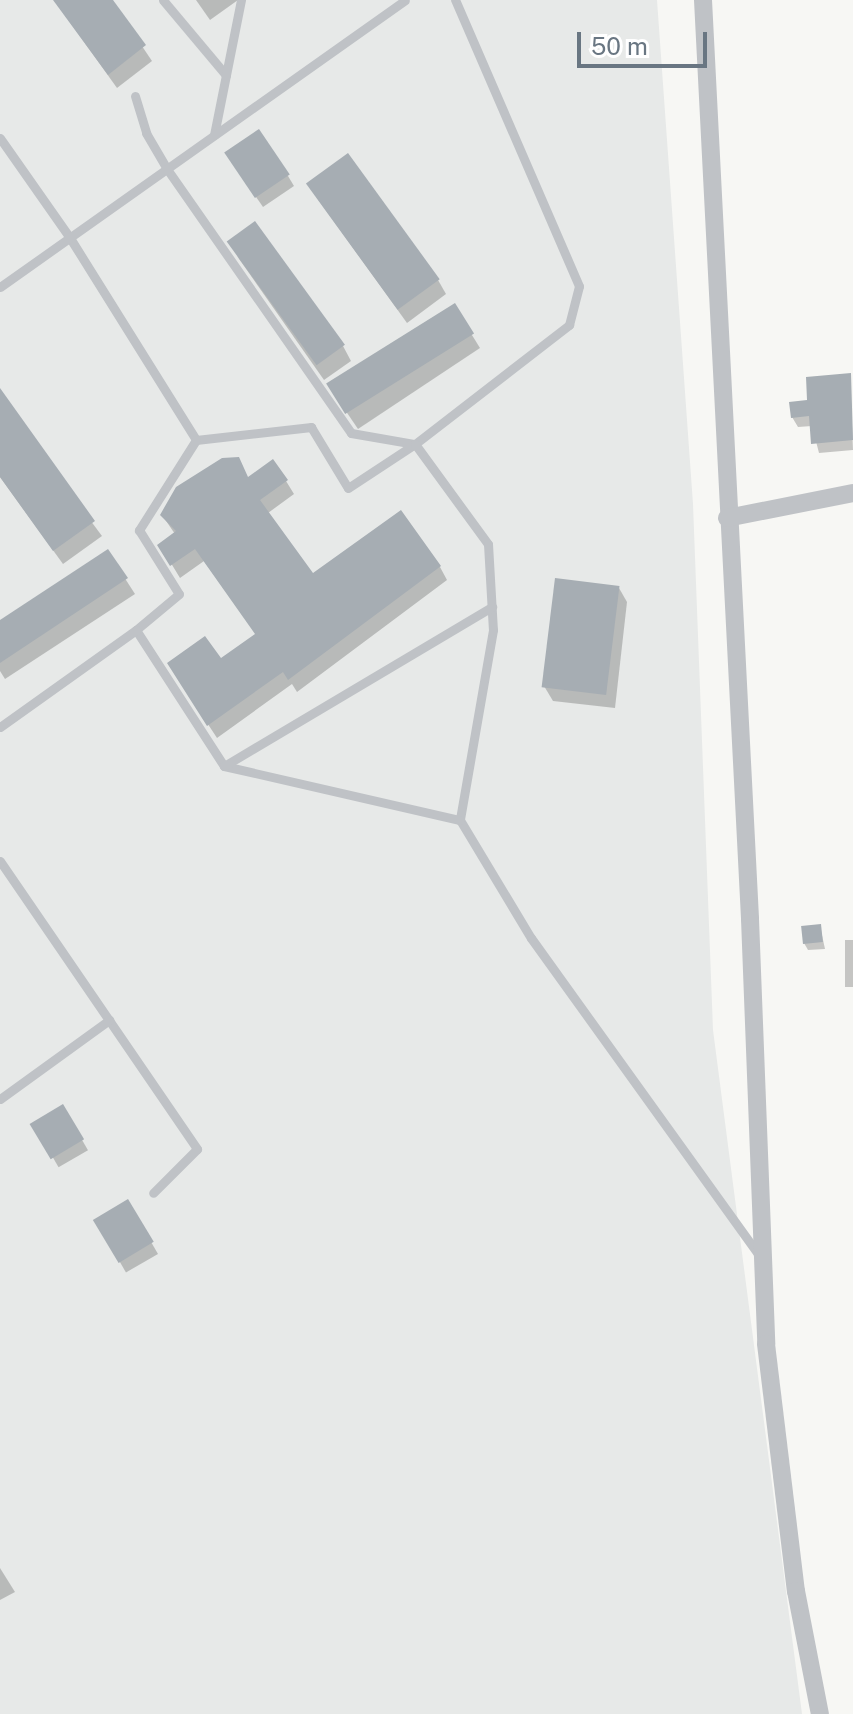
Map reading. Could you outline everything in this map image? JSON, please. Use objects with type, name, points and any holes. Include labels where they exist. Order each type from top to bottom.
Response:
[{"type":"street","points":[[703,0],[727,518],[750,919],[766,1344],[796,1591],[820,1714]]},
{"type":"street","points":[[727,518],[853,493]]},
{"type":"lane","points":[[163,0],[226,75]]},
{"type":"lane","points":[[214,135],[241,0]]},
{"type":"lane","points":[[0,287],[405,0]]},
{"type":"lane","points":[[196,440],[311,427],[348,488],[415,444],[569,325],[579,286],[455,0]]},
{"type":"lane","points":[[135,96],[146,133],[167,169],[351,433],[415,444],[488,544],[493,630],[460,820],[531,938],[761,1257]]},
{"type":"lane","points":[[0,138],[70,238],[196,440]]},
{"type":"lane","points":[[0,727],[136,630],[179,594],[139,530],[196,440]]},
{"type":"lane","points":[[224,766],[492,607]]},
{"type":"lane","points":[[136,630],[224,766],[460,820]]},
{"type":"lane","points":[[0,861],[197,1149],[153,1193]]},
{"type":"lane","points":[[0,1099],[109,1020]]},
{"type":"shaded area","points":[[0,0],[657,0],[693,504],[713,1030],[802,1714],[0,1714]]},
{"type":"building","points":[[53,0],[113,0],[146,45],[108,75]]},
{"type":"building","points":[[259,129],[290,175],[255,198],[224,152]]},
{"type":"building","points":[[348,153],[440,279],[398,310],[306,184]]},
{"type":"building","points":[[255,221],[345,345],[317,365],[227,242]]},
{"type":"building","points":[[455,303],[474,334],[345,414],[326,384]]},
{"type":"building","points":[[851,373],[853,440],[811,444],[809,416],[791,418],[789,402],[807,400],[806,377]]},
{"type":"building","points":[[0,388],[95,521],[53,551],[0,477]]},
{"type":"building","points":[[239,457],[248,477],[273,459],[288,480],[260,500],[313,573],[401,510],[441,566],[288,680],[283,672],[207,726],[167,663],[205,636],[221,658],[255,634],[195,549],[170,566],[157,545],[176,531],[160,515],[176,487],[222,458]]},
{"type":"building","points":[[108,549],[128,578],[0,663],[0,620]]},
{"type":"building","points":[[555,578],[620,586],[606,695],[542,687]]},
{"type":"building","points":[[821,924],[823,942],[803,944],[801,926]]},
{"type":"building","points":[[63,1104],[84,1139],[51,1159],[30,1124]]},
{"type":"building","points":[[128,1199],[154,1242],[119,1263],[93,1220]]}]
